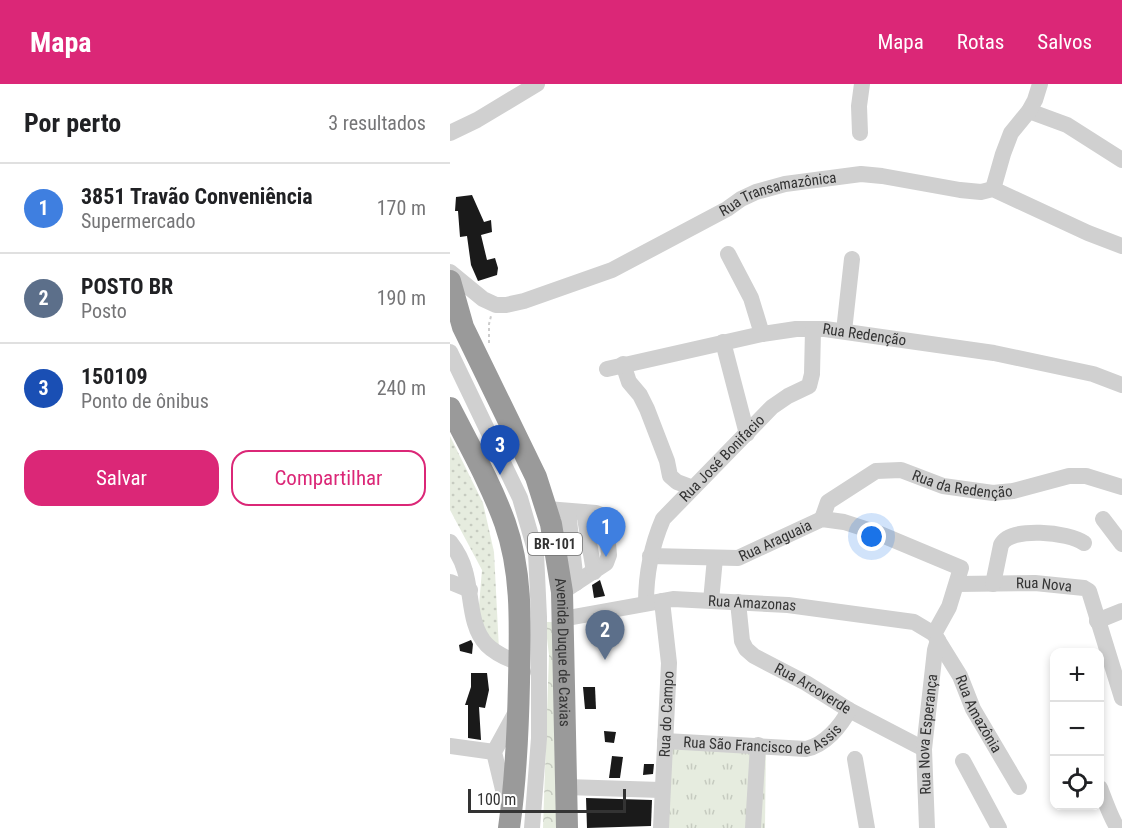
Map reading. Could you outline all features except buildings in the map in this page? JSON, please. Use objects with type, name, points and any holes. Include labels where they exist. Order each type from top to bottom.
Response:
[{"type":"highway","name":"Avenida Duque de Caxias","points":[[450,281],[463,327],[536,477],[566,510],[558,558],[569,588],[562,619],[567,828]]},
{"type":"highway","name":"BR-101","points":[[450,408],[495,497],[511,544],[519,590],[519,663],[529,710],[518,748],[510,818]]},
{"type":"street","points":[[450,133],[477,120],[537,84]]},
{"type":"street","points":[[860,133],[862,84]]},
{"type":"street","points":[[993,189],[1011,133],[1029,111],[1040,84]]},
{"type":"street","points":[[1029,111],[1067,125],[1122,160]]},
{"type":"street","name":"Rua Transamazônica","points":[[450,272],[483,299],[496,305],[524,301],[631,262],[748,196],[784,184],[861,174],[960,190],[981,192],[993,189],[1122,246]]},
{"type":"street","points":[[728,254],[751,298],[762,334]]},
{"type":"street","points":[[844,331],[852,259]]},
{"type":"street","name":"Rua Redenção","points":[[693,488],[677,482],[670,476],[667,461],[640,395],[615,367],[723,342],[796,329],[844,331],[994,353],[1093,374],[1122,385]]},
{"type":"street","name":"Rua José Bonifacio","points":[[654,602],[648,567],[663,519],[772,407],[809,386],[812,374],[813,330]]},
{"type":"street","points":[[723,342],[747,434]]},
{"type":"street","points":[[450,352],[520,498],[532,534],[538,567],[529,710],[539,738],[532,828]]},
{"type":"street","name":"Rua da Redenção","points":[[822,519],[828,502],[876,471],[901,470],[944,486],[993,493],[1013,491],[1069,476],[1086,476],[1122,487]]},
{"type":"street","points":[[566,510],[594,572],[569,588]]},
{"type":"street","name":"Rua Araguaia","points":[[650,556],[738,558],[822,519],[844,522],[875,532],[959,576]]},
{"type":"street","points":[[1103,519],[1122,544]]},
{"type":"street","points":[[994,582],[1001,546],[1003,541],[1011,536],[1064,534],[1078,538],[1084,543]]},
{"type":"street","points":[[450,542],[465,569],[477,627],[482,638],[496,652],[519,663]]},
{"type":"street","points":[[711,601],[715,558]]},
{"type":"street","name":"Rua Nova","points":[[959,576],[994,582],[1035,583],[1089,591],[1097,621],[1113,663],[1121,697]]},
{"type":"street","name":"Rua Nova Esperança","points":[[927,828],[924,749],[936,637],[959,576]]},
{"type":"street","points":[[450,582],[470,590]]},
{"type":"street","name":"Rua Amazonas","points":[[562,619],[673,599],[738,602],[788,605],[914,622],[936,637]]},
{"type":"street","name":"Rua do Campo","points":[[654,602],[669,663],[661,790],[661,828]]},
{"type":"street","name":"Rua Arcoverde","points":[[738,602],[742,641],[746,649],[754,656],[924,749]]},
{"type":"street","points":[[1097,621],[1122,610]]},
{"type":"street","name":"Rua Amazônia","points":[[936,637],[960,676],[973,709],[1019,787]]},
{"type":"street","points":[[494,752],[529,710]]},
{"type":"street","name":"Rua São Francisco de Assis","points":[[665,741],[812,747],[838,727],[849,710]]},
{"type":"street","points":[[753,828],[758,745]]},
{"type":"street","points":[[450,746],[494,752]]},
{"type":"street","points":[[494,752],[510,818]]},
{"type":"street","points":[[855,759],[867,828]]},
{"type":"street","points":[[963,761],[999,828]]},
{"type":"street","points":[[566,787],[661,790]]},
{"type":"street","points":[[1104,797],[1113,817],[1112,826]]},
{"type":"green space","points":[[450,436],[483,503],[494,552],[499,650],[483,646],[479,606],[482,570],[450,510]]},
{"type":"green space","points":[[545,622],[556,622],[562,828],[543,828],[549,655]]},
{"type":"green space","points":[[667,737],[766,741],[765,828],[659,828]]},
{"type":"place","name":"150109","points":[[500,475]]},
{"type":"place","name":"3851 Travão Conveniência","points":[[606,557]]},
{"type":"place","name":"POSTO BR","points":[[605,660]]}]
